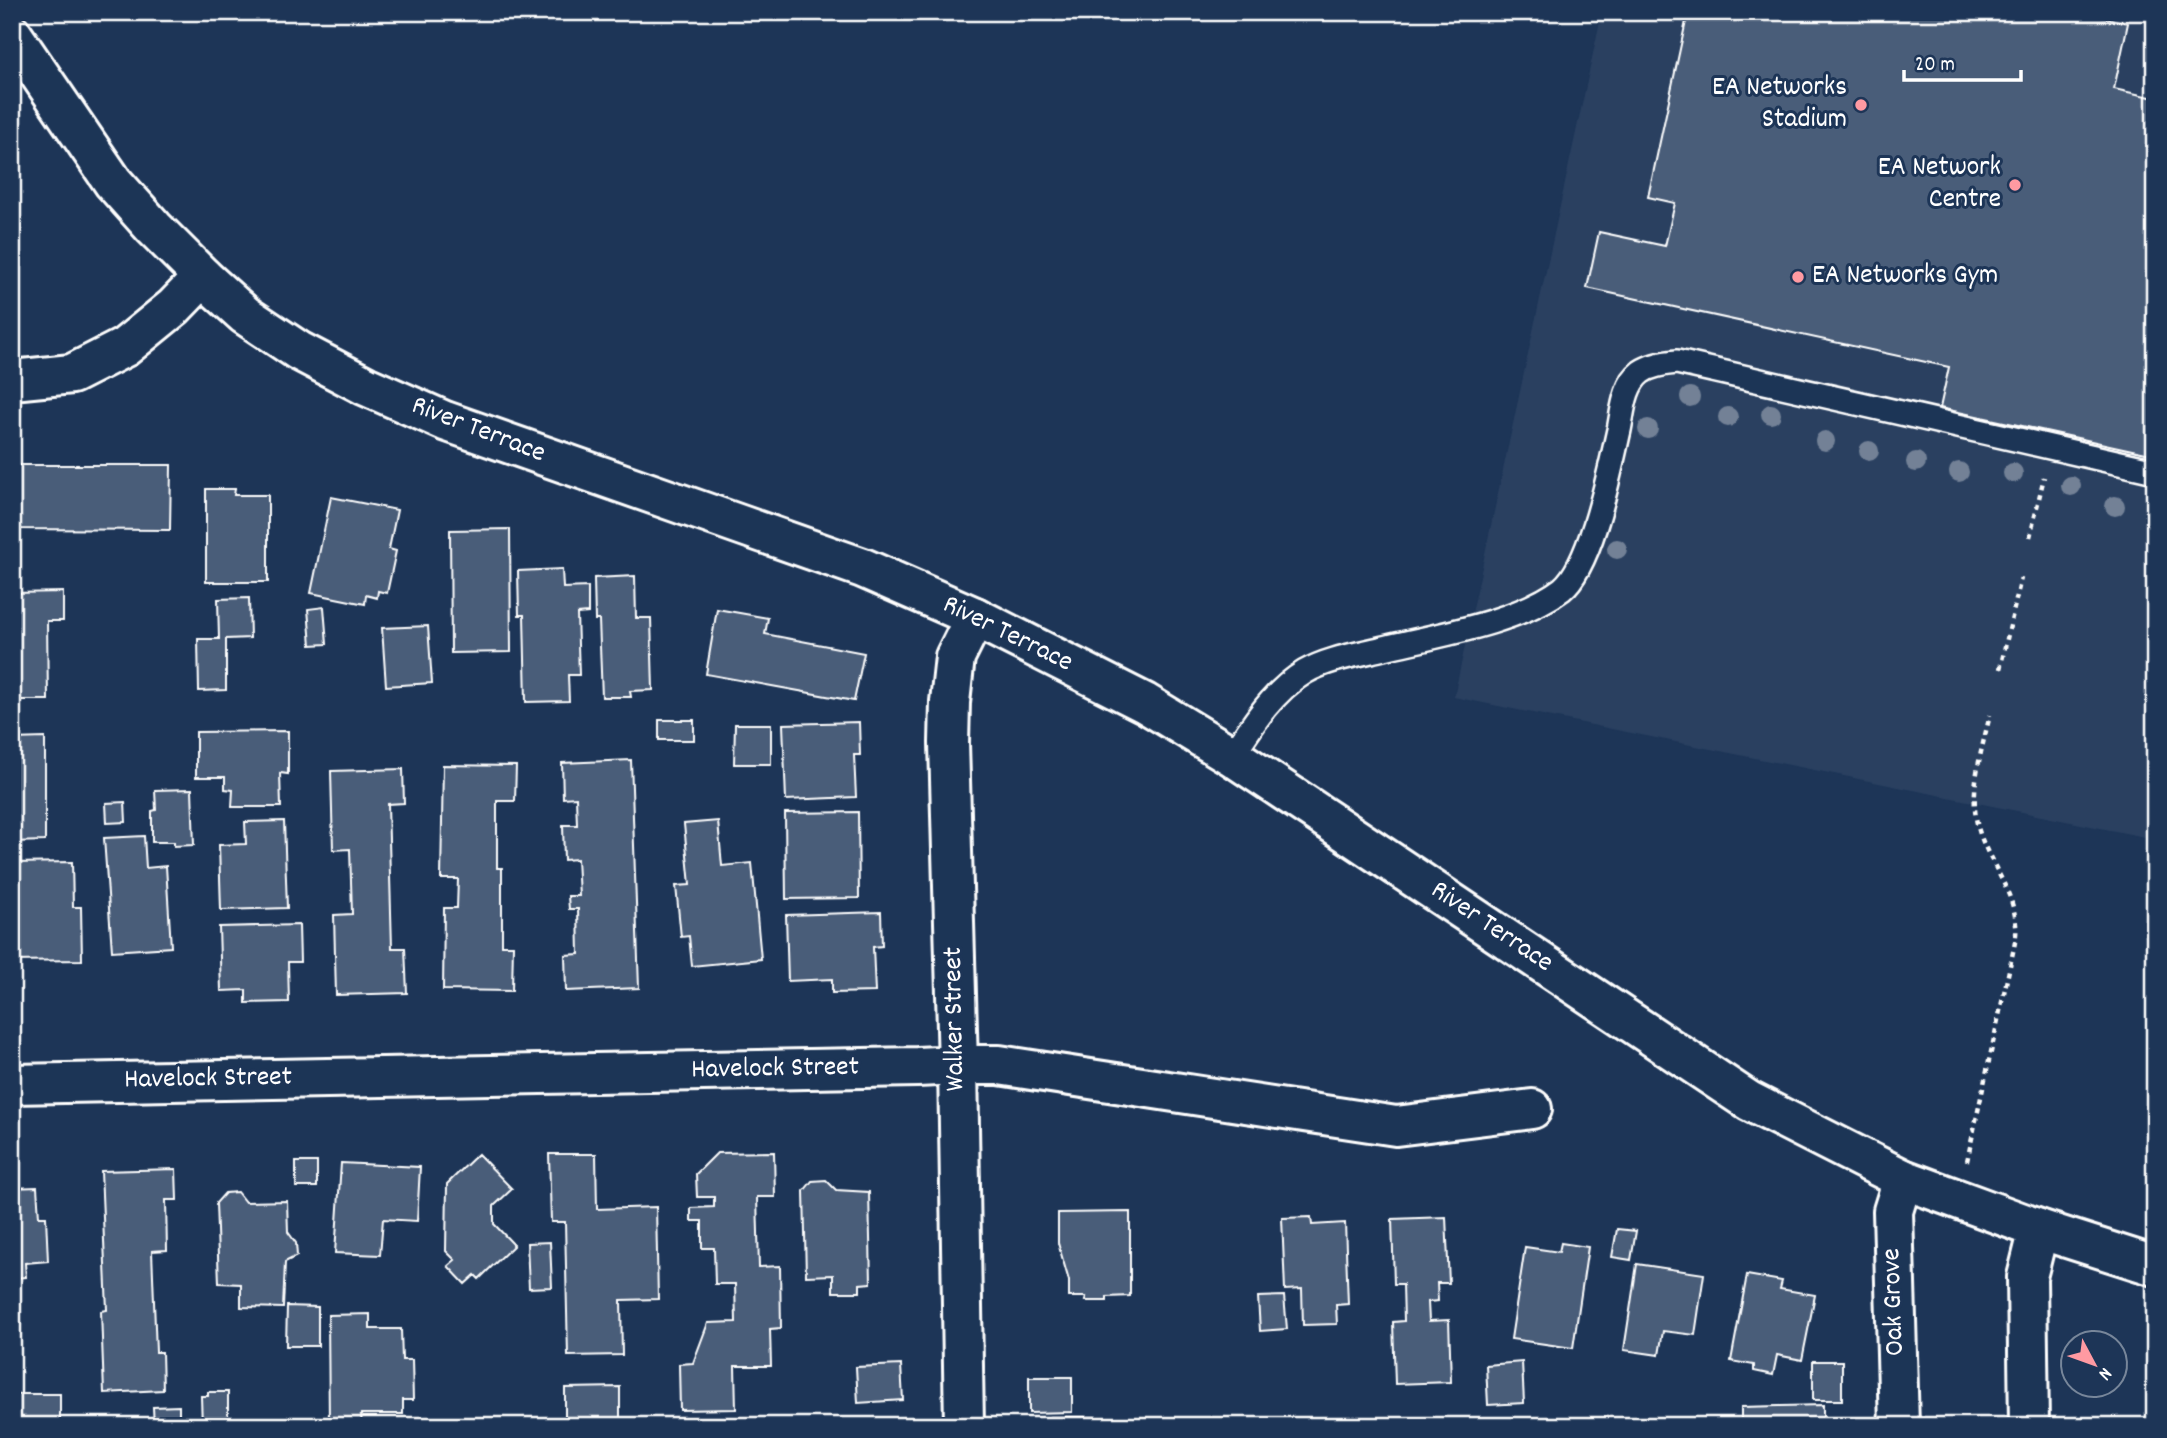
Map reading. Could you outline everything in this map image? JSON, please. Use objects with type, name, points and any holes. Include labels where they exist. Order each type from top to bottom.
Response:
[{"type":"street","name":"River Terrace","points":[[12,34],[113,182],[154,228],[244,315],[299,351],[366,386],[445,421],[863,568],[975,617],[1145,703],[1232,756],[1749,1101],[1903,1179],[2039,1229],[2155,1266]]},
{"type":"street","points":[[12,380],[72,374],[125,347],[174,307],[203,277]]},
{"type":"street","name":"Walker Street","points":[[964,1426],[949,743],[950,702],[956,657],[975,617]]},
{"type":"street","name":"Havelock Street","points":[[12,1084],[999,1065],[1396,1126],[1532,1109]]},
{"type":"street","name":"Oak Grove","points":[[1899,1426],[1893,1212],[1903,1179]]},
{"type":"street","points":[[2029,1426],[2027,1277],[2039,1229]]},
{"type":"lane","points":[[1232,756],[1255,719],[1280,692],[1305,672],[1337,659],[1511,615],[1537,606],[1564,587],[1580,562],[1594,529],[1628,388],[1641,372],[1660,364],[1677,362],[2155,471]]},
{"type":"path","points":[[2031,537],[2046,471]]},
{"type":"path","points":[[2000,669],[2021,578]]},
{"type":"path","points":[[1959,1199],[2017,926],[2012,902],[1987,850],[1976,819],[1975,785],[1990,715]]},
{"type":"shaded area","points":[[1602,12],[2155,12],[2155,839],[1454,697]]},
{"type":"building","points":[[1688,12],[2079,12],[2128,23],[2114,89],[2155,98],[2155,455],[1940,408],[1949,367],[1587,288],[1599,232],[1665,246],[1675,203],[1648,197]]},
{"type":"building","points":[[12,465],[171,465],[170,530],[12,529]]},
{"type":"building","points":[[206,489],[235,489],[234,495],[268,495],[268,582],[206,582]]},
{"type":"building","points":[[331,497],[397,510],[389,549],[396,551],[387,593],[378,591],[377,598],[366,595],[365,604],[311,593]]},
{"type":"building","points":[[510,529],[511,652],[451,653],[450,530]]},
{"type":"building","points":[[562,569],[563,588],[588,587],[588,613],[577,614],[579,675],[568,675],[569,701],[526,702],[524,615],[519,615],[518,571]]},
{"type":"building","points":[[635,576],[636,618],[651,618],[653,690],[630,691],[631,697],[602,697],[599,620],[595,620],[594,578]]},
{"type":"building","points":[[63,592],[63,621],[47,621],[48,700],[12,700],[12,593]]},
{"type":"building","points":[[249,598],[250,638],[226,639],[226,690],[199,691],[198,639],[219,639],[218,599]]},
{"type":"building","points":[[324,607],[327,644],[311,645],[308,609]]},
{"type":"building","points":[[717,609],[768,618],[765,634],[864,653],[854,701],[706,674]]},
{"type":"building","points":[[428,626],[432,683],[386,686],[382,628]]},
{"type":"building","points":[[659,720],[694,720],[694,740],[659,740]]},
{"type":"building","points":[[859,722],[860,755],[854,755],[856,797],[786,800],[783,724]]},
{"type":"building","points":[[735,724],[771,724],[771,764],[734,764]]},
{"type":"building","points":[[288,731],[288,774],[280,773],[281,807],[232,807],[233,790],[225,789],[225,777],[196,777],[196,732]]},
{"type":"building","points":[[45,738],[45,841],[12,842],[12,739]]},
{"type":"building","points":[[631,760],[639,988],[566,991],[565,955],[579,954],[578,909],[569,909],[568,896],[579,896],[577,859],[564,860],[563,825],[577,825],[576,797],[563,798],[562,763]]},
{"type":"building","points":[[443,765],[516,766],[515,801],[497,801],[497,868],[502,868],[502,945],[513,945],[512,991],[443,990],[444,908],[457,908],[458,879],[441,879]]},
{"type":"building","points":[[403,769],[404,803],[388,804],[392,948],[405,948],[407,993],[336,995],[334,915],[352,914],[350,849],[333,850],[331,771]]},
{"type":"building","points":[[192,789],[194,845],[174,846],[174,842],[152,842],[152,811],[156,810],[155,790]]},
{"type":"building","points":[[125,802],[126,822],[107,823],[106,803]]},
{"type":"building","points":[[858,812],[859,898],[786,899],[785,813]]},
{"type":"building","points":[[284,821],[287,908],[221,910],[219,845],[246,844],[245,822]]},
{"type":"building","points":[[718,821],[722,866],[752,863],[761,959],[692,966],[689,936],[681,937],[676,886],[690,885],[684,824]]},
{"type":"building","points":[[144,836],[146,868],[166,866],[171,947],[112,951],[104,838]]},
{"type":"building","points":[[72,862],[73,907],[81,907],[82,960],[12,961],[12,863]]},
{"type":"building","points":[[881,912],[882,946],[873,947],[875,992],[832,993],[832,979],[788,981],[786,915]]},
{"type":"building","points":[[299,925],[300,962],[288,962],[289,1002],[246,1003],[246,990],[221,991],[219,927]]},
{"type":"building","points":[[774,1152],[775,1197],[757,1197],[759,1267],[780,1266],[781,1328],[770,1329],[771,1366],[735,1366],[736,1409],[680,1410],[679,1364],[693,1363],[708,1323],[736,1322],[735,1284],[715,1284],[714,1248],[702,1248],[702,1221],[691,1221],[691,1208],[714,1207],[714,1197],[697,1197],[696,1174],[717,1153]]},
{"type":"building","points":[[478,1154],[512,1189],[494,1206],[494,1224],[514,1245],[479,1279],[475,1275],[465,1284],[448,1266],[455,1260],[446,1251],[447,1184]]},
{"type":"building","points":[[549,1154],[596,1154],[597,1209],[656,1207],[658,1299],[621,1300],[622,1355],[568,1356],[565,1222],[551,1222]]},
{"type":"building","points":[[296,1162],[317,1162],[317,1187],[296,1187]]},
{"type":"building","points":[[341,1163],[420,1167],[417,1221],[383,1219],[380,1255],[335,1253]]},
{"type":"building","points":[[176,1169],[177,1200],[166,1200],[167,1250],[152,1251],[156,1352],[162,1352],[163,1390],[104,1393],[101,1311],[107,1310],[101,1171]]},
{"type":"building","points":[[826,1180],[836,1190],[869,1192],[871,1283],[860,1284],[860,1292],[833,1292],[833,1275],[806,1276],[804,1191],[812,1181]]},
{"type":"building","points":[[37,1187],[39,1217],[46,1217],[48,1261],[25,1263],[26,1277],[12,1278],[12,1188]]},
{"type":"building","points":[[237,1192],[245,1202],[287,1201],[288,1232],[296,1243],[297,1256],[285,1262],[283,1308],[241,1307],[241,1284],[219,1283],[216,1203],[225,1193]]},
{"type":"building","points":[[1130,1212],[1130,1296],[1107,1297],[1107,1301],[1085,1301],[1086,1297],[1069,1297],[1069,1281],[1058,1243],[1058,1213]]},
{"type":"building","points":[[1311,1217],[1312,1225],[1345,1223],[1348,1304],[1336,1305],[1337,1324],[1303,1325],[1302,1289],[1285,1290],[1282,1218]]},
{"type":"building","points":[[1446,1217],[1449,1283],[1437,1283],[1438,1301],[1428,1302],[1429,1321],[1449,1320],[1451,1382],[1395,1384],[1393,1322],[1404,1321],[1403,1284],[1394,1284],[1392,1219]]},
{"type":"building","points":[[1617,1229],[1636,1231],[1631,1260],[1612,1257]]},
{"type":"building","points":[[550,1242],[552,1287],[529,1288],[527,1243]]},
{"type":"building","points":[[1561,1243],[1588,1247],[1573,1348],[1511,1339],[1525,1247],[1559,1252]]},
{"type":"building","points":[[1637,1264],[1704,1274],[1695,1335],[1663,1331],[1659,1355],[1624,1350]]},
{"type":"building","points":[[1747,1275],[1782,1281],[1780,1289],[1815,1295],[1802,1360],[1777,1355],[1773,1375],[1754,1371],[1754,1365],[1731,1361]]},
{"type":"building","points":[[1284,1296],[1287,1329],[1260,1331],[1258,1297]]},
{"type":"building","points":[[287,1306],[318,1307],[318,1346],[286,1346]]},
{"type":"building","points":[[370,1314],[370,1329],[401,1329],[402,1360],[412,1360],[413,1400],[403,1400],[403,1414],[361,1414],[362,1425],[329,1425],[328,1315]]},
{"type":"building","points":[[1813,1361],[1842,1361],[1842,1400],[1813,1400]]},
{"type":"building","points":[[1522,1362],[1524,1403],[1488,1405],[1486,1365]]},
{"type":"building","points":[[901,1365],[903,1400],[858,1403],[856,1367]]},
{"type":"building","points":[[1029,1377],[1072,1377],[1072,1412],[1029,1413]]},
{"type":"building","points":[[620,1387],[620,1422],[565,1422],[565,1388]]},
{"type":"building","points":[[208,1392],[228,1392],[228,1426],[202,1426],[201,1396],[208,1396]]},
{"type":"building","points":[[12,1394],[60,1394],[60,1426],[12,1426]]},
{"type":"building","points":[[1823,1405],[1823,1426],[1741,1426],[1741,1407]]},
{"type":"building","points":[[179,1406],[179,1424],[154,1426],[153,1407]]},
{"type":"building","points":[[1050,1417],[1128,1417],[1128,1426],[1050,1426]]},
{"type":"place","name":"EA Networks Stadium","points":[[1861,105]]},
{"type":"place","name":"EA Network Centre","points":[[2015,185]]},
{"type":"place","name":"EA Networks Gym","points":[[1798,277]]}]
